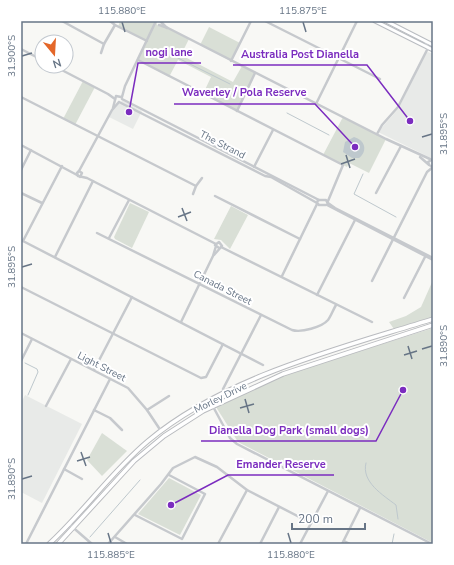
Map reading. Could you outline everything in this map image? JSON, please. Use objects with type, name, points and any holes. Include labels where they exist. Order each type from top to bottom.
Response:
[{"type":"highway","name":"Morley Drive","points":[[49,544],[120,467],[161,430],[210,401],[284,368],[433,318]]},
{"type":"highway","name":"Morley Drive","points":[[58,544],[134,461],[164,436],[213,406],[283,374],[433,325]]},
{"type":"main road","points":[[375,21],[433,50]]},
{"type":"main road","points":[[386,21],[433,46]]},
{"type":"street","points":[[62,21],[104,44]]},
{"type":"street","points":[[110,21],[147,41]]},
{"type":"street","points":[[231,60],[251,21]]},
{"type":"street","points":[[265,21],[380,79]]},
{"type":"street","points":[[316,104],[358,21]]},
{"type":"street","points":[[112,110],[122,98],[125,86],[157,24],[161,22],[168,28]]},
{"type":"street","points":[[157,24],[168,28],[416,154],[431,159],[428,164],[427,172],[392,238],[372,281]]},
{"type":"street","points":[[101,53],[104,44],[115,25]]},
{"type":"street","points":[[377,134],[382,125],[398,107],[428,48],[425,41]]},
{"type":"street","points":[[21,49],[34,56]]},
{"type":"street","points":[[138,60],[343,165],[343,168],[329,194],[324,200],[318,203],[282,276]]},
{"type":"street","points":[[237,111],[255,73]]},
{"type":"street","points":[[69,74],[108,94],[115,100]]},
{"type":"street","points":[[78,172],[99,137],[112,110],[117,95],[125,86]]},
{"type":"street","points":[[108,94],[117,95]]},
{"type":"street","name":"The Strand","points":[[117,95],[318,203]]},
{"type":"street","points":[[21,98],[196,186]]},
{"type":"street","name":"The Strand","points":[[115,100],[253,168]]},
{"type":"street","points":[[253,168],[273,130]]},
{"type":"street","points":[[21,145],[62,166],[82,174],[218,246],[282,276],[336,305],[372,322]]},
{"type":"street","points":[[376,193],[401,146]]},
{"type":"street","points":[[21,170],[31,150]]},
{"type":"street","points":[[416,154],[433,167],[427,172]]},
{"type":"street","points":[[82,174],[84,164]]},
{"type":"street","points":[[62,166],[22,241],[263,365]]},
{"type":"street","points":[[78,172],[82,174]]},
{"type":"street","points":[[193,194],[196,186],[202,178]]},
{"type":"street","points":[[55,257],[93,181]]},
{"type":"street","points":[[21,193],[42,203]]},
{"type":"street","points":[[328,203],[329,194]]},
{"type":"street","points":[[215,196],[300,239]]},
{"type":"street","points":[[109,238],[129,200]]},
{"type":"street","points":[[324,200],[355,220],[433,259]]},
{"type":"street","points":[[318,203],[328,203]]},
{"type":"street","points":[[317,295],[355,220]]},
{"type":"street","name":"Canada Street","points":[[98,233],[292,330],[300,331],[328,320],[336,305]]},
{"type":"street","points":[[181,322],[218,246]]},
{"type":"street","points":[[404,298],[426,256]]},
{"type":"street","points":[[21,287],[201,378],[206,377],[223,344]]},
{"type":"street","points":[[94,370],[132,297]]},
{"type":"street","points":[[223,389],[261,315]]},
{"type":"street","name":"Light Street","points":[[21,333],[131,390],[161,430]]},
{"type":"street","points":[[21,361],[32,339]]},
{"type":"street","points":[[46,406],[71,359]]},
{"type":"street","points":[[26,544],[110,379]]},
{"type":"street","points":[[147,410],[169,396]]},
{"type":"street","points":[[210,401],[233,441],[432,544]]},
{"type":"street","points":[[94,410],[110,418],[122,430]]},
{"type":"street","points":[[108,544],[135,515],[174,468],[195,456],[217,467],[247,490],[311,523]]},
{"type":"street","points":[[64,469],[82,479]]},
{"type":"street","points":[[135,515],[182,539],[205,494],[168,475]]},
{"type":"street","points":[[218,544],[247,490]]},
{"type":"street","points":[[300,544],[328,491]]},
{"type":"street","points":[[260,544],[279,507]]},
{"type":"street","points":[[342,544],[360,508]]},
{"type":"street","points":[[69,524],[92,544]]},
{"type":"street","points":[[115,537],[127,544]]},
{"type":"street","points":[[344,541],[350,544]]},
{"type":"shaded area","points":[[120,21],[156,21],[157,25],[161,27],[161,24],[189,39],[181,55],[233,82],[242,66],[255,73],[237,111],[203,94],[211,77],[178,60],[169,77],[138,60],[147,41],[118,27]]},
{"type":"shaded area","points":[[209,27],[240,43],[231,61],[200,45]]},
{"type":"shaded area","points":[[428,52],[433,54],[433,159],[378,132],[399,108],[425,53]]},
{"type":"shaded area","points":[[83,81],[95,87],[75,125],[63,119]]},
{"type":"shaded area","points":[[122,100],[142,111],[133,129],[109,117],[117,102],[120,104]]},
{"type":"shaded area","points":[[343,117],[386,139],[369,173],[349,163],[347,167],[323,155]]},
{"type":"shaded area","points":[[354,137],[358,138],[364,146],[364,152],[359,158],[352,158],[343,152],[345,142]]},
{"type":"shaded area","points":[[130,203],[149,212],[132,248],[114,237]]},
{"type":"shaded area","points":[[231,206],[248,215],[230,249],[221,240],[214,239]]},
{"type":"shaded area","points":[[433,280],[433,317],[394,329],[389,322],[406,316],[421,307]]},
{"type":"shaded area","points":[[433,328],[433,543],[238,442],[216,407],[284,375]]},
{"type":"shaded area","points":[[25,395],[82,424],[42,503],[21,492],[21,403]]},
{"type":"shaded area","points":[[102,433],[127,451],[102,476],[87,460]]},
{"type":"shaded area","points":[[169,478],[201,495],[180,535],[138,514]]},
{"type":"waterway","points":[[176,57],[230,84]]},
{"type":"waterway","points":[[287,113],[329,135]]},
{"type":"waterway","points":[[363,174],[354,194],[396,217]]},
{"type":"waterway","points":[[25,363],[37,369],[38,372],[28,395]]},
{"type":"waterway","points":[[366,463],[365,470],[370,482],[379,492],[396,505],[398,519]]},
{"type":"waterway","points":[[90,537],[140,480]]},
{"type":"waterway","points":[[392,544],[394,534]]},
{"type":"place","name":"nogi lane","points":[[129,112]]},
{"type":"place","name":"Australia Post Dianella","points":[[410,121]]},
{"type":"place","name":"Waverley / Pola Reserve","points":[[355,147]]},
{"type":"place","name":"Dianella Dog Park (small dogs)","points":[[403,390]]},
{"type":"place","name":"Emander Reserve","points":[[171,505]]}]
